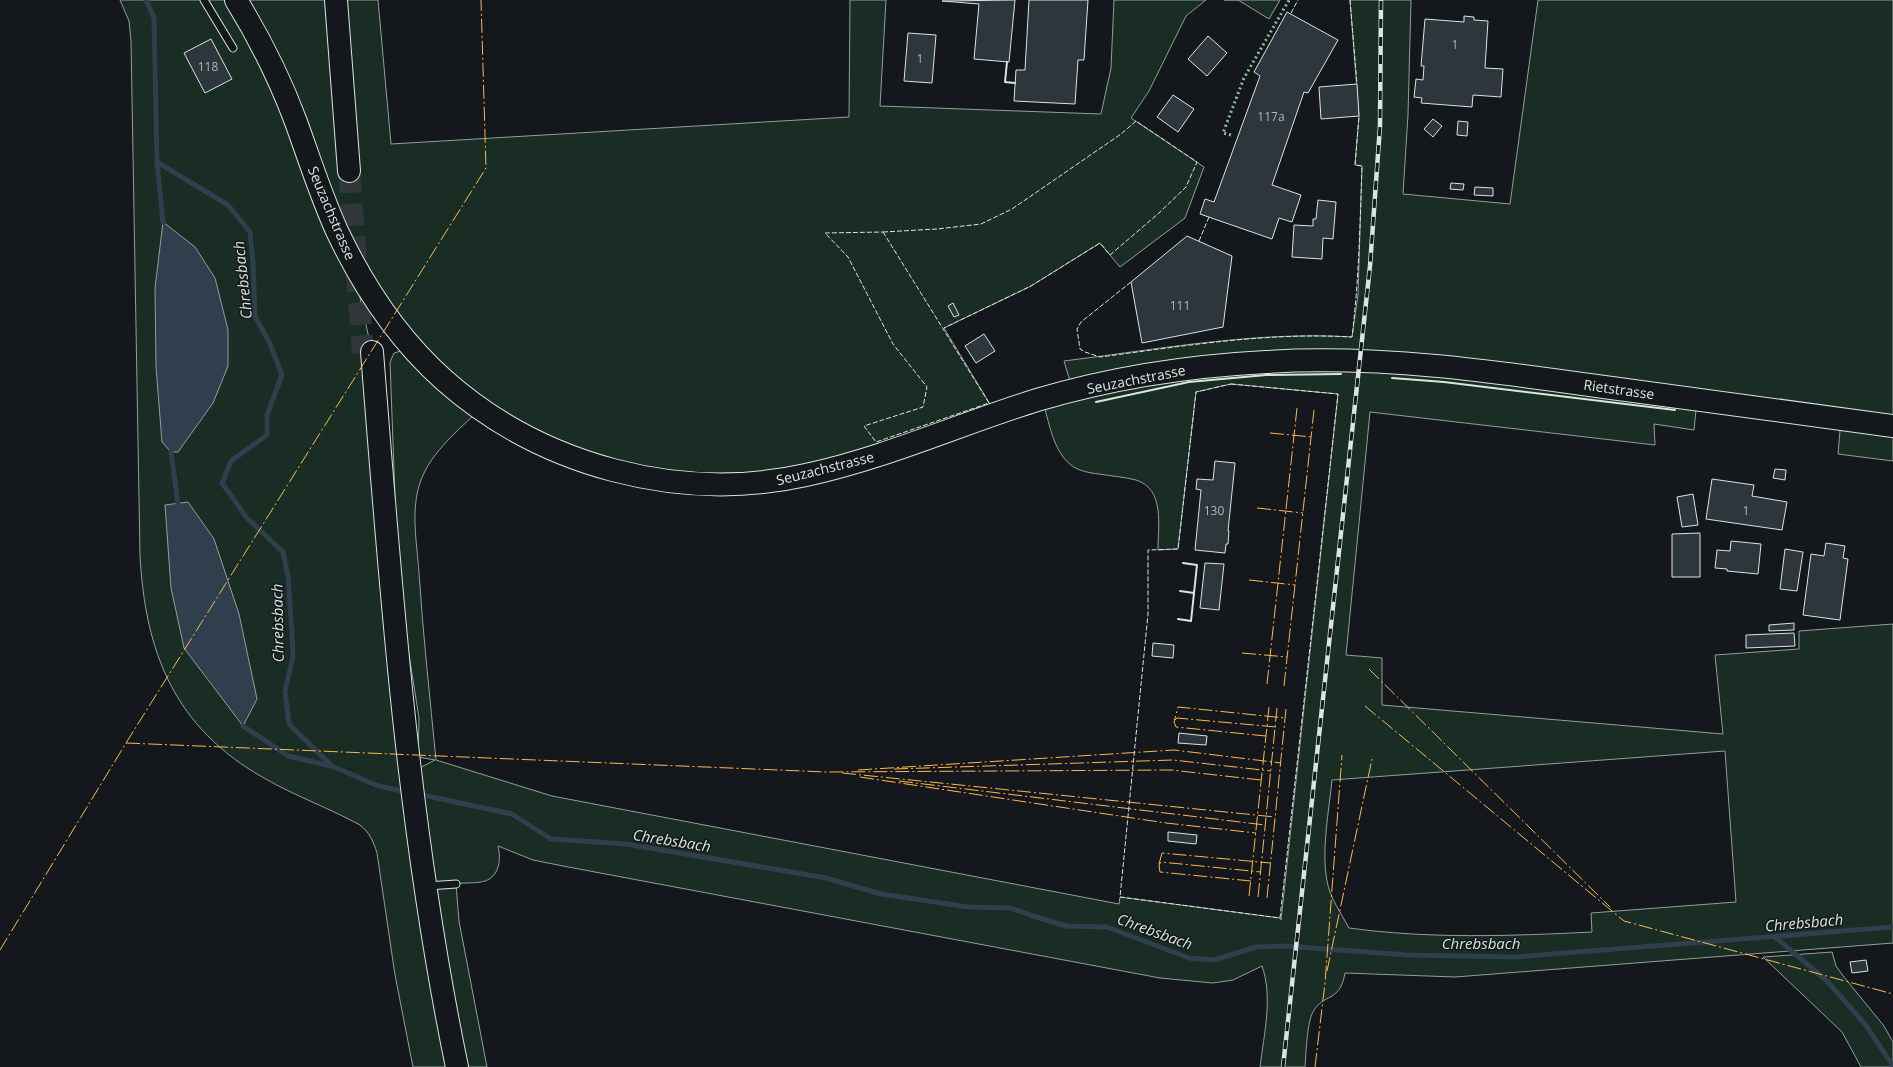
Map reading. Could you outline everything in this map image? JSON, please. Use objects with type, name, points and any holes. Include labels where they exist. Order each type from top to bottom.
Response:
[{"type":"main road","name":"Seuzachstrasse","points":[[236,0],[259,39],[278,78],[335,227],[357,270],[384,313],[412,348],[443,379],[480,408],[514,430],[553,449],[599,466],[633,476],[671,482],[711,484],[764,482],[830,470],[1042,399],[1129,378],[1210,366],[1268,361],[1345,360]]},
{"type":"main road","points":[[336,0],[353,171],[345,0]]},
{"type":"main road","points":[[367,353],[395,630],[405,773],[422,932],[448,1067]]},
{"type":"main road","name":"Rietstrasse","points":[[1345,360],[1451,368],[1525,376],[1893,426]]},
{"type":"main road","points":[[409,814],[424,886],[457,1067]]},
{"type":"lane","points":[[204,0],[233,48]]},
{"type":"lane","points":[[424,886],[456,884]]},
{"type":"green space","points":[[120,0],[378,0],[391,144],[849,117],[850,0],[886,0],[880,106],[1101,114],[1111,68],[1114,0],[1206,0],[1186,16],[1149,91],[1131,118],[1204,167],[1185,218],[1120,267],[1100,243],[1031,286],[944,328],[996,414],[830,470],[633,476],[480,409],[439,450],[426,469],[421,480],[416,503],[415,526],[422,620],[436,760],[552,796],[1119,904],[1120,897],[1280,918],[1281,920],[1338,394],[1231,384],[1196,392],[1178,549],[1158,550],[1158,509],[1152,491],[1136,480],[1077,469],[1065,459],[1055,443],[1042,399],[1073,391],[1064,361],[1208,342],[1244,339],[1316,336],[1352,337],[1358,295],[1362,166],[1355,165],[1359,116],[1350,0],[1411,0],[1408,115],[1403,194],[1510,204],[1538,0],[1893,0],[1893,461],[1838,454],[1841,419],[1697,400],[1694,430],[1654,424],[1655,445],[1370,412],[1346,655],[1382,658],[1382,705],[1723,734],[1715,655],[1799,649],[1799,631],[1893,624],[1893,943],[1455,977],[1345,973],[1343,983],[1335,994],[1317,1006],[1313,1012],[1309,1023],[1305,1067],[1260,1067],[1267,1016],[1267,990],[1262,966],[1233,980],[1213,983],[1160,978],[563,866],[533,860],[498,846],[498,866],[494,875],[490,879],[482,882],[456,884],[459,921],[487,1067],[413,1067],[395,975],[377,853],[371,838],[360,825],[264,778],[233,758],[208,736],[187,711],[170,684],[158,655],[149,624],[143,591],[140,555],[131,41],[129,21]],"holes":[[[352,261],[412,348],[394,353],[390,362],[397,550],[401,604],[419,718],[418,757],[435,760],[410,773],[372,352]],[[1725,751],[1736,902],[1591,913],[1592,932],[1470,936],[1410,934],[1349,928],[1328,887],[1325,870],[1325,844],[1332,780]]]},
{"type":"green space","points":[[1238,0],[1280,0],[1269,19]]},
{"type":"green space","points":[[1832,952],[1836,966],[1884,1026],[1893,1042],[1893,1067],[1861,1067],[1842,1032],[1763,957]]},
{"type":"water","points":[[163,222],[195,247],[215,278],[228,330],[228,366],[213,403],[178,452],[171,452],[162,442],[156,367],[155,288]]},
{"type":"water","points":[[188,502],[214,539],[239,614],[257,699],[243,726],[184,648],[171,588],[165,505]]},
{"type":"building","points":[[1015,0],[1009,62],[974,59],[979,4],[942,1]]},
{"type":"building","points":[[1029,0],[1088,0],[1084,60],[1078,60],[1075,104],[1014,101],[1016,70],[1025,70]]},
{"type":"building","points":[[1287,12],[1338,40],[1308,93],[1304,92],[1272,185],[1301,195],[1292,222],[1279,218],[1272,239],[1200,214],[1205,199],[1214,202],[1260,76],[1254,72]]},
{"type":"building","points":[[1464,16],[1474,17],[1474,20],[1488,21],[1485,68],[1503,69],[1501,97],[1473,95],[1472,107],[1421,103],[1422,98],[1414,97],[1416,79],[1423,80],[1424,66],[1421,66],[1425,19],[1464,22]]},
{"type":"building","points":[[908,33],[936,35],[932,83],[904,81]]},
{"type":"building","points":[[1208,36],[1227,53],[1207,76],[1188,59]]},
{"type":"building","points":[[211,39],[232,79],[205,93],[184,53]]},
{"type":"building","points":[[1357,84],[1359,116],[1321,119],[1319,87]]},
{"type":"building","points":[[1173,95],[1194,109],[1178,132],[1157,117]]},
{"type":"building","points":[[1433,119],[1442,126],[1433,137],[1424,129]]},
{"type":"building","points":[[1458,121],[1468,122],[1467,136],[1457,135]]},
{"type":"building","points":[[1451,183],[1464,184],[1463,190],[1450,189]]},
{"type":"building","points":[[1475,187],[1493,188],[1493,196],[1474,195]]},
{"type":"building","points":[[1318,200],[1336,202],[1333,239],[1323,238],[1322,259],[1292,257],[1294,225],[1313,226],[1313,219],[1316,219]]},
{"type":"building","points":[[1187,236],[1232,256],[1223,327],[1142,343],[1131,282]]},
{"type":"building","points":[[953,303],[959,315],[954,317],[948,306]]},
{"type":"building","points":[[984,334],[995,351],[976,363],[965,346]]},
{"type":"building","points":[[1215,461],[1235,463],[1228,544],[1226,544],[1225,553],[1195,550],[1201,490],[1196,489],[1197,479],[1213,480]]},
{"type":"building","points":[[1775,469],[1786,470],[1785,480],[1773,478]]},
{"type":"building","points":[[1712,479],[1754,485],[1752,496],[1787,502],[1782,530],[1706,519]]},
{"type":"building","points":[[1693,494],[1698,525],[1682,527],[1677,497]]},
{"type":"building","points":[[1700,533],[1700,577],[1672,577],[1672,534]]},
{"type":"building","points":[[1731,541],[1761,544],[1758,574],[1727,571],[1727,569],[1715,568],[1717,550],[1730,551]]},
{"type":"building","points":[[1826,543],[1845,546],[1843,558],[1848,559],[1840,620],[1803,615],[1811,554],[1824,556]]},
{"type":"building","points":[[1785,549],[1803,552],[1797,591],[1780,589]]},
{"type":"building","points":[[1205,563],[1224,564],[1219,610],[1200,608]]},
{"type":"building","points":[[1794,623],[1794,630],[1769,631],[1769,625]]},
{"type":"building","points":[[1794,633],[1795,646],[1746,648],[1746,635]]},
{"type":"building","points":[[1153,643],[1174,645],[1173,658],[1152,656]]},
{"type":"building","points":[[1179,733],[1207,736],[1206,745],[1178,743]]},
{"type":"building","points":[[1168,832],[1197,835],[1196,844],[1168,841]]},
{"type":"building","points":[[1866,960],[1868,971],[1852,973],[1850,962]]},
{"type":"waterway","name":"Chrebsbach","points":[[146,0],[154,18],[157,162],[228,205],[250,232],[255,316],[270,344],[282,375],[267,415],[267,435],[231,461],[222,483],[247,518],[283,552],[288,576],[293,657],[285,691],[289,724],[332,766],[378,786],[408,792]]},
{"type":"waterway","points":[[157,162],[163,222]]},
{"type":"waterway","points":[[171,452],[178,504]]},
{"type":"waterway","points":[[243,726],[288,756],[331,766]]},
{"type":"waterway","name":"Chrebsbach","points":[[418,794],[512,814],[551,839],[626,844],[826,878],[881,894],[968,907],[1011,908],[1066,926],[1107,927],[1189,958],[1214,960],[1256,947],[1285,946],[1407,955],[1515,957],[1893,927]]},
{"type":"waterway","points":[[1775,937],[1827,981],[1865,1024],[1893,1066]]},
{"type":"tunnel","points":[[349,171],[363,353]]},
{"type":"railway","points":[[1283,1067],[1370,266],[1380,126],[1381,0]]},
{"type":"hedge","points":[[1231,135],[1223,133],[1244,78],[1289,0]]},
{"type":"fence","points":[[1291,13],[1298,0]]},
{"type":"fence","points":[[1350,0],[1357,84]]},
{"type":"fence","points":[[1131,282],[1081,322],[1077,329],[1080,349],[1100,357],[1258,338],[1289,336],[1352,337],[1358,273],[1360,230],[1362,166],[1355,165],[1359,116]]},
{"type":"fence","points":[[883,232],[937,229],[981,224],[1012,209],[1121,134],[1136,121],[1197,162],[1186,187],[1159,213],[1110,255],[1100,243],[1031,286],[944,328]]},
{"type":"fence","points":[[1199,241],[1209,217]]},
{"type":"fence","points":[[883,232],[989,403],[876,442],[864,426],[923,407],[927,387],[893,344],[848,257],[825,233],[883,232]]},
{"type":"fence","points":[[1231,384],[1338,394],[1280,918],[1120,897],[1148,614],[1148,550],[1178,549],[1196,392],[1231,384]]},
{"type":"wall","points":[[1007,62],[1005,82],[1015,83]]},
{"type":"wall","points":[[1096,402],[1189,382],[1266,375],[1341,374]]},
{"type":"wall","points":[[1392,378],[1444,382],[1675,410]]},
{"type":"wall","points":[[1178,619],[1191,621],[1197,565],[1183,563]]},
{"type":"wall","points":[[1180,591],[1194,593]]},
{"type":"power","points":[[0,950],[126,743],[486,168],[481,0]]},
{"type":"power","points":[[1267,684],[1297,408]]},
{"type":"power","points":[[1284,686],[1314,410]]},
{"type":"power","points":[[1270,433],[1312,437]]},
{"type":"power","points":[[1257,508],[1303,513]]},
{"type":"power","points":[[1249,580],[1295,585]]},
{"type":"power","points":[[1242,653],[1287,657]]},
{"type":"power","points":[[1369,669],[1610,907]]},
{"type":"power","points":[[1365,706],[1624,921],[1893,994]]},
{"type":"power","points":[[1266,736],[1176,727],[1174,722],[1178,707],[1285,718]]},
{"type":"power","points":[[1249,896],[1269,707]]},
{"type":"power","points":[[1258,897],[1277,708]]},
{"type":"power","points":[[1267,898],[1286,709]]},
{"type":"power","points":[[1175,720],[1177,718],[1276,727]]},
{"type":"power","points":[[126,743],[826,772],[1171,770],[1261,780]]},
{"type":"power","points":[[858,770],[1174,750],[1281,763]]},
{"type":"power","points":[[1315,1067],[1325,983],[1342,755]]},
{"type":"power","points":[[1327,971],[1372,759]]},
{"type":"power","points":[[894,769],[1173,760],[1271,771]]},
{"type":"power","points":[[842,773],[1275,817]]},
{"type":"power","points":[[860,777],[1166,823],[1256,833]]},
{"type":"power","points":[[899,781],[1265,825]]},
{"type":"power","points":[[1159,864],[1162,853],[1270,863]]},
{"type":"power","points":[[1251,881],[1160,872],[1159,865],[1161,862],[1261,872]]}]
